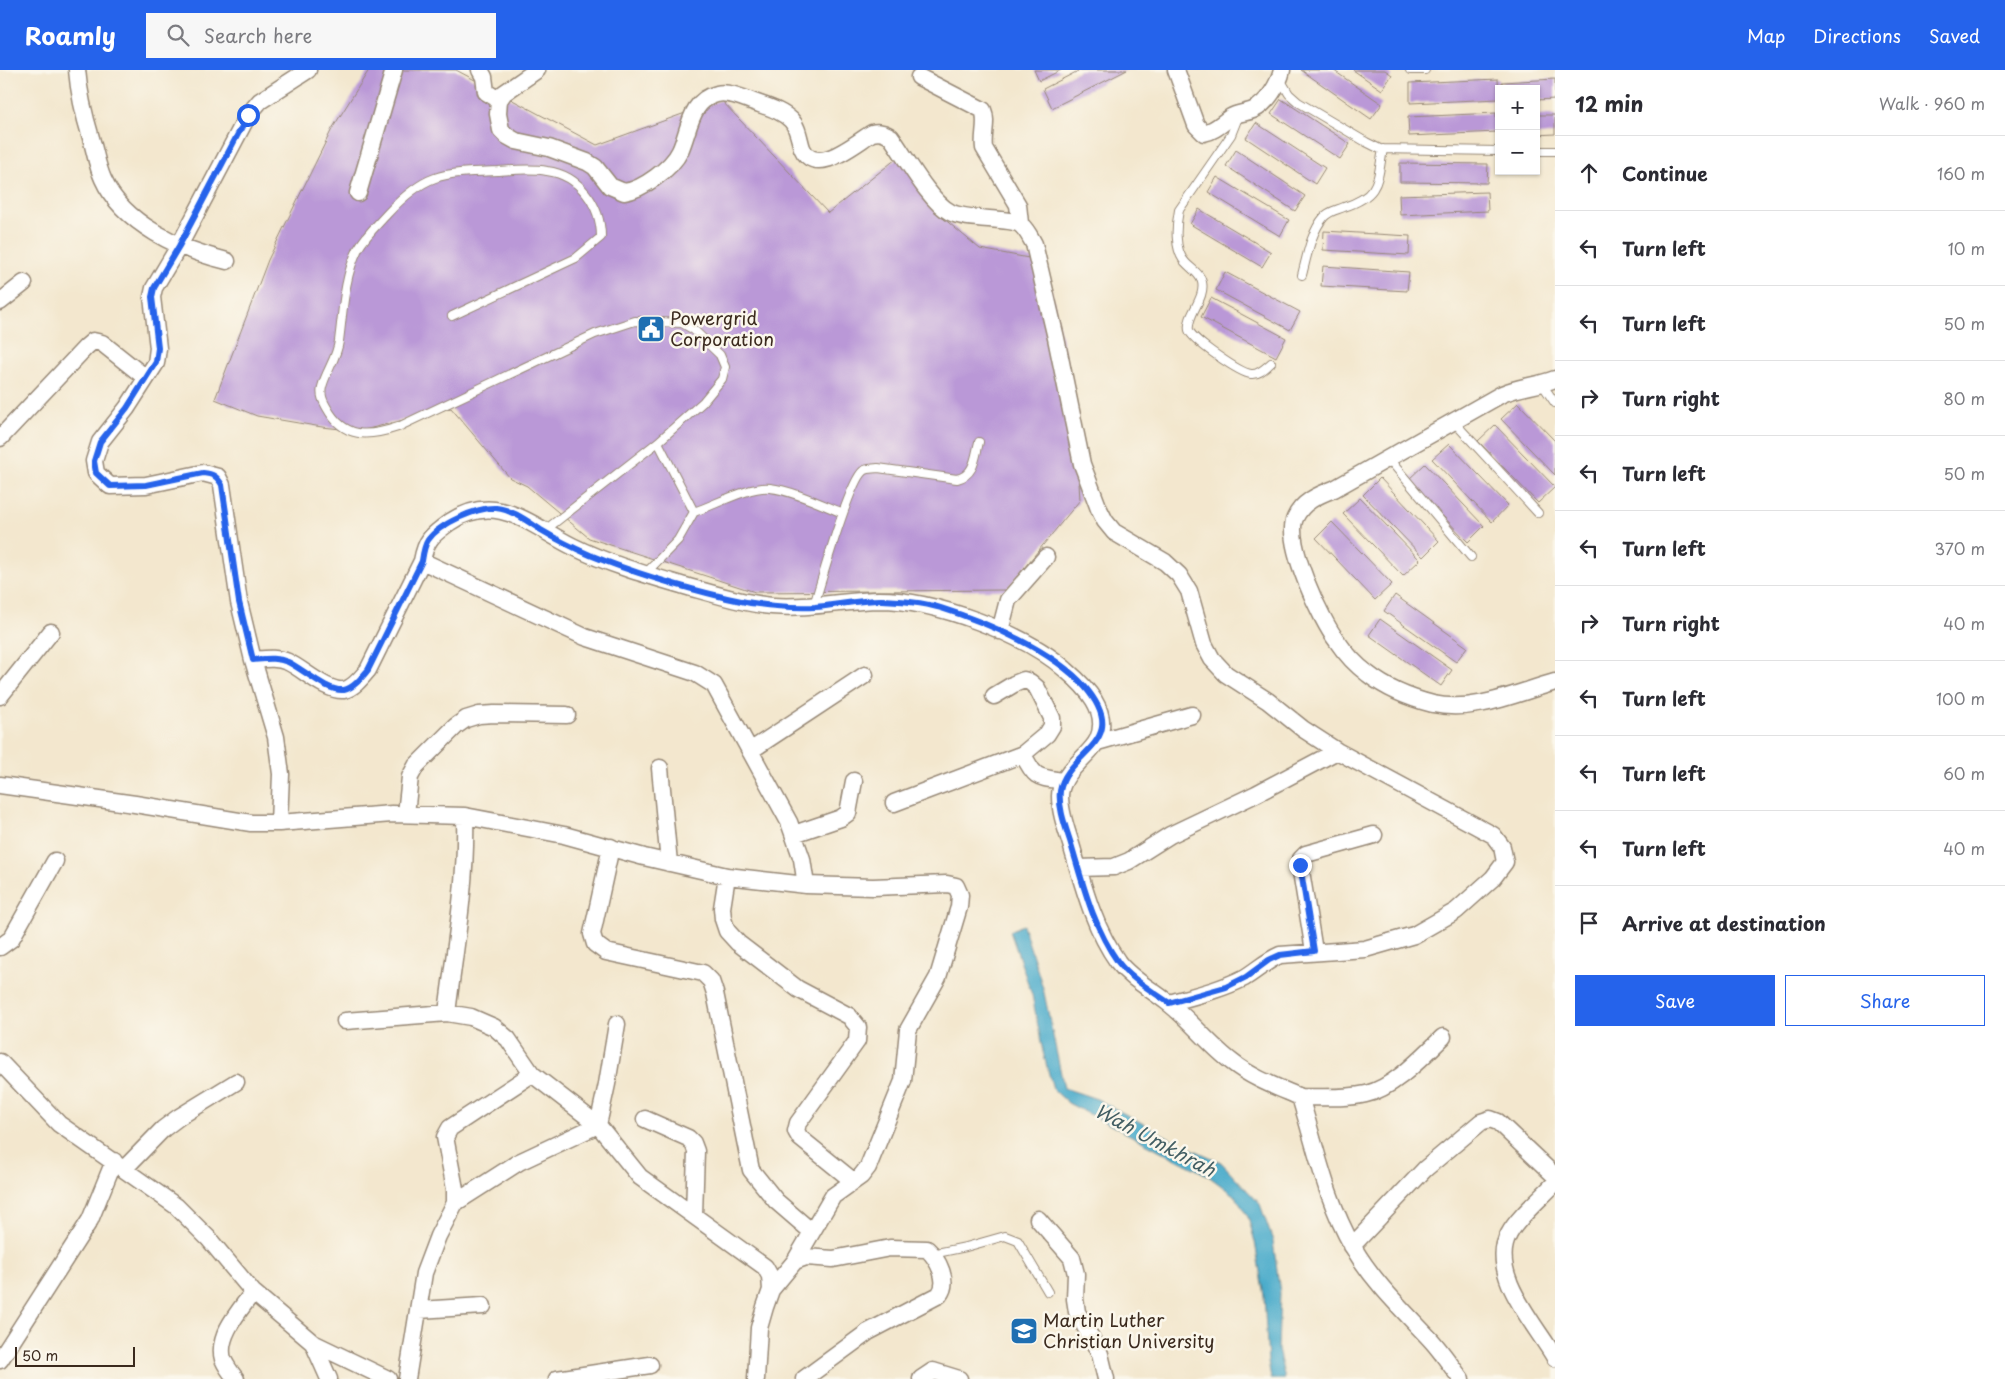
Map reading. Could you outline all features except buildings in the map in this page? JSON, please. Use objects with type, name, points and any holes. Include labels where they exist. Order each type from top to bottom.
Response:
[{"type":"street","points":[[77,70],[81,103],[102,178],[117,202],[133,217],[179,246],[200,255],[227,261]]},
{"type":"street","points":[[279,824],[281,774],[276,737],[253,660],[239,602],[222,485],[218,477],[203,473],[146,485],[110,486],[96,473],[94,461],[100,442],[127,408],[156,362],[158,348],[152,297],[154,288],[179,246],[248,115],[260,101],[308,70]]},
{"type":"street","points":[[358,193],[394,70]]},
{"type":"street","points":[[480,70],[484,77],[486,92],[499,100]]},
{"type":"street","points":[[537,70],[504,93],[499,100],[498,114],[501,130],[516,141],[549,148],[587,162],[595,167],[610,186],[624,192],[639,188],[662,172],[679,152],[694,110],[702,101],[720,93],[739,97],[780,112],[793,121],[802,148],[812,160],[820,162],[829,159],[872,134],[878,132],[886,133],[892,137],[938,204],[963,217],[1020,223]]},
{"type":"street","points":[[1176,70],[1200,131],[1204,133],[1231,117],[1252,110],[1260,105],[1281,74]]},
{"type":"street","points":[[918,77],[983,110],[986,119],[983,139],[984,148],[1018,205],[1020,223],[1034,244],[1082,464],[1106,521],[1114,532],[1165,562],[1179,575],[1189,591],[1204,644],[1212,659],[1226,674],[1268,701],[1303,729],[1337,751],[1493,835],[1502,848],[1505,862],[1494,878],[1456,911],[1414,935],[1365,949],[1331,952],[1314,951],[1280,955],[1269,960],[1246,977],[1226,987],[1169,1003]]},
{"type":"street","points":[[0,302],[24,283]]},
{"type":"street","points":[[0,438],[86,347],[94,341],[102,343],[146,378]]},
{"type":"street","points":[[1548,382],[1511,390],[1334,489],[1312,499],[1304,506],[1294,520],[1294,543],[1298,561],[1322,615],[1336,640],[1367,673],[1402,695],[1434,704],[1456,706],[1483,704],[1555,682]]},
{"type":"street","points":[[253,660],[272,658],[287,662],[331,688],[344,690],[356,684],[368,670],[422,561],[424,548],[429,538],[458,518],[481,510],[496,508],[518,515],[544,531],[590,554],[644,574],[728,598],[772,606],[813,607],[878,600],[910,602],[940,608],[1000,631],[1047,655],[1083,685],[1094,700],[1100,713],[1102,727],[1097,742],[1064,781],[1060,792],[1062,814],[1090,907],[1107,944],[1119,963],[1136,980],[1169,1003],[1215,1048],[1234,1064],[1300,1097],[1335,1097],[1367,1094],[1391,1082],[1443,1037]]},
{"type":"street","points":[[1000,631],[1008,600],[1046,557]]},
{"type":"street","points":[[422,561],[585,637],[695,673],[714,685],[789,822],[802,858],[806,884]]},
{"type":"street","points":[[0,696],[52,632]]},
{"type":"street","points":[[750,751],[865,675]]},
{"type":"street","points":[[894,803],[1022,754],[1047,734],[1052,726],[1052,718],[1037,688],[1030,682],[1024,680],[994,696]]},
{"type":"street","points":[[406,814],[409,783],[416,766],[456,726],[466,719],[479,715],[494,714],[567,715]]},
{"type":"street","points":[[1097,742],[1192,715]]},
{"type":"street","points":[[1078,868],[1114,867],[1129,861],[1170,834],[1256,794],[1337,751]]},
{"type":"street","points":[[1022,754],[1031,772],[1038,777],[1064,781]]},
{"type":"street","points":[[660,768],[669,863]]},
{"type":"street","points":[[794,834],[841,818],[848,813],[854,781]]},
{"type":"street","points":[[0,785],[251,823],[279,824],[392,814],[465,816],[564,835],[669,863],[727,876],[806,884],[873,887],[947,884],[956,886],[960,895],[959,907],[938,977],[908,1030],[906,1064],[897,1099],[868,1167],[861,1176],[832,1196],[794,1261],[771,1290],[759,1328],[756,1379]]},
{"type":"street","points":[[447,1013],[461,914],[465,816]]},
{"type":"street","points":[[1314,951],[1300,865],[1301,859],[1306,854],[1374,835]]},
{"type":"street","points":[[611,848],[592,934],[596,944],[606,952],[703,973],[711,981],[751,1170],[776,1202],[812,1232]]},
{"type":"street","points":[[0,947],[11,940],[55,861]]},
{"type":"street","points":[[727,876],[722,908],[722,919],[727,931],[738,943],[798,989],[849,1016],[858,1027],[857,1041],[798,1123],[796,1131],[800,1138],[853,1181]]},
{"type":"street","points":[[345,1021],[447,1013],[471,1017],[494,1027],[508,1039],[532,1074],[598,1125],[640,1177],[765,1267],[770,1276],[771,1290]]},
{"type":"street","points":[[598,1125],[617,1024]]},
{"type":"street","points":[[0,1062],[59,1124],[176,1206],[193,1222],[253,1292],[313,1343],[388,1379]]},
{"type":"street","points":[[407,1379],[424,1273],[438,1236],[455,1203],[455,1189],[445,1143],[447,1132],[532,1074]]},
{"type":"street","points":[[0,1359],[90,1220],[119,1165],[178,1117],[236,1082]]},
{"type":"street","points":[[1300,1097],[1325,1187],[1352,1246],[1367,1269],[1399,1309],[1432,1341],[1461,1379]]},
{"type":"street","points":[[645,1119],[688,1138],[693,1143],[696,1151],[694,1215]]},
{"type":"street","points":[[1352,1246],[1425,1169],[1481,1122],[1490,1120],[1498,1122],[1555,1176]]},
{"type":"street","points":[[455,1203],[519,1162],[598,1125]]},
{"type":"street","points":[[1555,1183],[1509,1233],[1503,1253],[1508,1280],[1520,1304],[1555,1358]]},
{"type":"street","points":[[1038,1220],[1072,1258],[1075,1266],[1077,1312],[1100,1354],[1106,1379]]},
{"type":"street","points":[[794,1261],[806,1257],[833,1259],[890,1248],[927,1250],[932,1254],[945,1282],[943,1290],[939,1295],[868,1332],[804,1379]]},
{"type":"street","points":[[236,1379],[223,1358],[224,1340],[231,1324],[253,1292]]},
{"type":"street","points":[[418,1310],[483,1306]]},
{"type":"street","points":[[313,1343],[328,1379]]},
{"type":"street","points":[[557,1379],[650,1365]]},
{"type":"street","points":[[921,1379],[933,1371],[959,1379]]},
{"type":"lane","points":[[1410,70],[1426,70]]},
{"type":"lane","points":[[1281,74],[1289,94],[1298,102],[1366,142],[1383,149],[1495,151]]},
{"type":"lane","points":[[1240,113],[1231,135],[1179,210],[1178,245],[1184,261],[1198,274],[1202,282],[1202,293],[1190,320],[1189,327],[1194,338],[1247,373],[1258,373],[1271,363]]},
{"type":"lane","points":[[1302,275],[1311,243],[1324,216],[1358,202],[1374,190],[1383,149]]},
{"type":"lane","points":[[1540,151],[1555,151]]},
{"type":"lane","points":[[452,316],[576,258],[593,246],[601,237],[601,223],[594,202],[577,183],[558,172],[537,169],[463,172],[443,175],[412,189],[367,235],[358,249],[351,266],[344,297],[338,350],[321,388],[322,399],[340,426],[353,432],[382,432],[398,427],[595,334],[636,321],[682,323],[694,330],[720,355],[725,367],[722,380],[703,402],[658,442],[544,531]]},
{"type":"lane","points":[[1548,382],[1555,403]]},
{"type":"lane","points":[[1454,422],[1538,514]]},
{"type":"lane","points":[[658,442],[694,512]]},
{"type":"lane","points":[[813,607],[844,513],[863,472],[878,468],[958,479],[964,478],[971,471],[979,442]]},
{"type":"lane","points":[[1388,458],[1471,557]]},
{"type":"lane","points":[[644,574],[678,540],[694,512],[748,492],[770,488],[782,490],[844,513]]},
{"type":"lane","points":[[932,1254],[1005,1236],[1011,1237],[1018,1241],[1048,1292]]},
{"type":"water","name":"Wah Umkhrah","points":[[1023,925],[1043,988],[1064,1088],[1097,1099],[1181,1144],[1221,1162],[1260,1204],[1273,1241],[1280,1293],[1278,1350],[1285,1379],[1271,1379],[1268,1362],[1264,1296],[1255,1242],[1248,1217],[1235,1196],[1207,1175],[1068,1103],[1053,1089],[1043,1052],[1032,995],[1010,931]]},
{"type":"place","name":"Powergrid Corporation","points":[[651,329]]},
{"type":"place","name":"Martin Luther Christian University","points":[[1024,1331]]},
{"type":"route","points":[[248,115],[163,276],[154,288],[152,297],[158,348],[156,362],[127,408],[100,442],[94,461],[96,473],[110,486],[146,485],[203,473],[218,477],[222,485],[239,602],[253,660],[272,658],[287,662],[331,688],[344,690],[356,684],[368,670],[422,561],[424,548],[429,538],[458,518],[481,510],[496,508],[518,515],[544,531],[590,554],[644,574],[728,598],[772,606],[813,607],[878,600],[910,602],[940,608],[1002,632],[1047,655],[1083,685],[1094,700],[1100,713],[1102,727],[1097,742],[1072,770],[1064,781],[1060,792],[1062,814],[1090,907],[1107,944],[1119,963],[1136,980],[1169,1003],[1226,987],[1246,977],[1269,960],[1280,955],[1314,951],[1300,865]]}]
